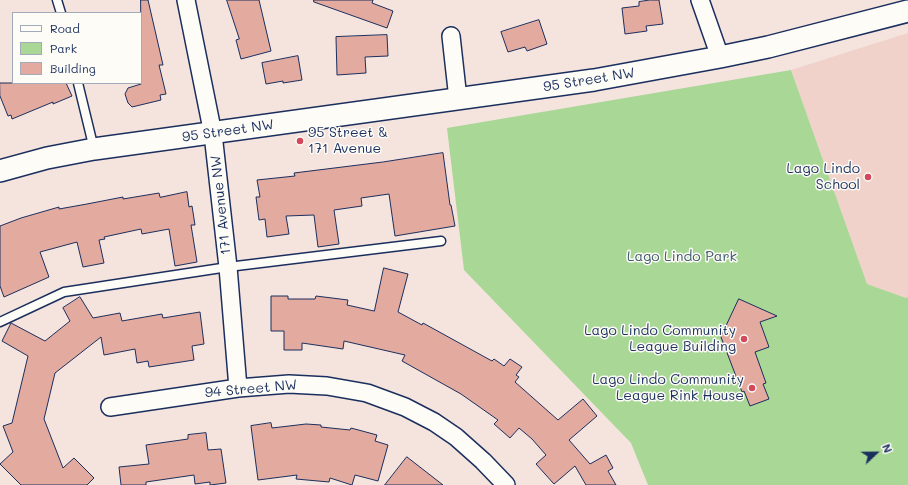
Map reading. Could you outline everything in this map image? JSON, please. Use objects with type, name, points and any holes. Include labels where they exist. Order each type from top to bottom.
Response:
[{"type":"street","name":"171 Avenue NW","points":[[186,0],[213,134],[228,267],[238,388]]},
{"type":"street","points":[[700,0],[720,57]]},
{"type":"street","name":"95 Street NW","points":[[0,171],[47,158],[94,149],[213,134],[594,80],[768,47],[908,11]]},
{"type":"street","points":[[451,36],[458,99]]},
{"type":"street","name":"94 Street NW","points":[[110,408],[238,388],[289,384],[328,386],[367,393],[405,407],[434,422],[456,437],[483,461],[506,485]]},
{"type":"lane","points":[[57,0],[61,12]]},
{"type":"lane","points":[[78,84],[94,149]]},
{"type":"lane","points":[[0,322],[64,292],[228,267],[441,241]]},
{"type":"shaded area","name":"Lago Lindo School","points":[[908,33],[908,297],[906,298],[867,284],[791,70]]},
{"type":"green space","name":"Lago Lindo Park","points":[[791,70],[867,284],[906,298],[908,297],[908,485],[648,485],[631,443],[464,270],[447,128]]},
{"type":"building","points":[[141,0],[148,0],[163,65],[159,65],[166,94],[160,95],[161,100],[132,107],[128,103],[125,94],[128,88],[142,84]]},
{"type":"building","points":[[227,0],[259,0],[271,51],[241,59],[236,40],[239,39]]},
{"type":"building","points":[[314,0],[373,0],[372,3],[393,11],[387,28],[314,2]]},
{"type":"building","points":[[659,0],[663,24],[646,26],[647,31],[625,34],[622,8],[639,6],[639,2]]},
{"type":"building","points":[[539,20],[547,44],[527,51],[525,47],[508,52],[501,32]]},
{"type":"building","points":[[387,35],[388,56],[365,57],[366,73],[337,75],[336,37]]},
{"type":"building","points":[[298,56],[302,80],[266,84],[262,63]]},
{"type":"building","points":[[0,83],[12,83],[66,84],[72,96],[12,119],[11,115],[8,116],[0,96]]},
{"type":"building","points":[[443,153],[450,205],[455,226],[395,236],[389,194],[361,198],[362,206],[334,210],[339,244],[318,247],[314,215],[286,216],[289,234],[267,237],[265,219],[259,220],[256,197],[260,197],[257,180],[295,176],[294,173]]},
{"type":"building","points":[[187,192],[189,207],[192,206],[195,225],[191,225],[197,262],[175,266],[169,229],[142,234],[141,229],[104,237],[105,239],[99,240],[104,263],[83,267],[77,242],[40,252],[49,277],[4,297],[0,286],[0,226],[59,207],[59,209],[123,197],[123,199],[159,193],[160,197]]},
{"type":"building","points":[[384,268],[408,274],[398,312],[422,325],[423,323],[492,361],[494,359],[504,366],[510,359],[522,367],[516,375],[519,377],[515,382],[558,420],[583,399],[597,416],[569,440],[590,464],[606,455],[613,468],[608,471],[616,485],[586,485],[575,466],[554,484],[536,464],[546,455],[532,439],[519,428],[510,438],[494,424],[498,420],[461,394],[402,361],[405,355],[344,341],[343,349],[302,343],[302,350],[284,350],[284,331],[271,331],[271,296],[288,296],[288,299],[315,299],[316,296],[348,300],[347,305],[374,311]]},
{"type":"building","points":[[80,297],[93,318],[120,313],[122,321],[162,314],[163,318],[200,312],[204,344],[192,346],[194,360],[149,367],[148,361],[137,363],[135,349],[104,355],[101,337],[55,373],[44,419],[63,468],[74,458],[94,478],[87,485],[21,485],[0,464],[13,452],[3,426],[12,423],[28,356],[2,341],[11,323],[45,341],[70,321],[63,308]]},
{"type":"building","name":"Lago Lindo Community League Building","points":[[739,299],[777,316],[760,322],[769,347],[755,352],[766,383],[763,384],[769,399],[750,406],[744,391],[742,392],[721,337]]},
{"type":"building","points":[[271,423],[272,428],[306,424],[321,425],[321,427],[350,430],[351,428],[377,435],[375,441],[388,445],[378,481],[355,475],[352,485],[330,478],[329,482],[296,479],[297,475],[258,480],[251,426]]},
{"type":"building","points":[[206,433],[208,450],[221,449],[226,483],[210,485],[210,482],[195,484],[194,475],[146,482],[146,485],[121,485],[119,467],[149,464],[146,445],[188,439],[188,435]]},
{"type":"building","points":[[407,457],[443,485],[385,485]]},
{"type":"place","name":"95 Street & 171 Avenue","points":[[300,141]]},
{"type":"place","name":"Lago Lindo School","points":[[868,177]]},
{"type":"place","name":"Lago Lindo Community League Building","points":[[744,339]]},
{"type":"place","name":"Lago Lindo Community League Rink House","points":[[752,388]]}]
